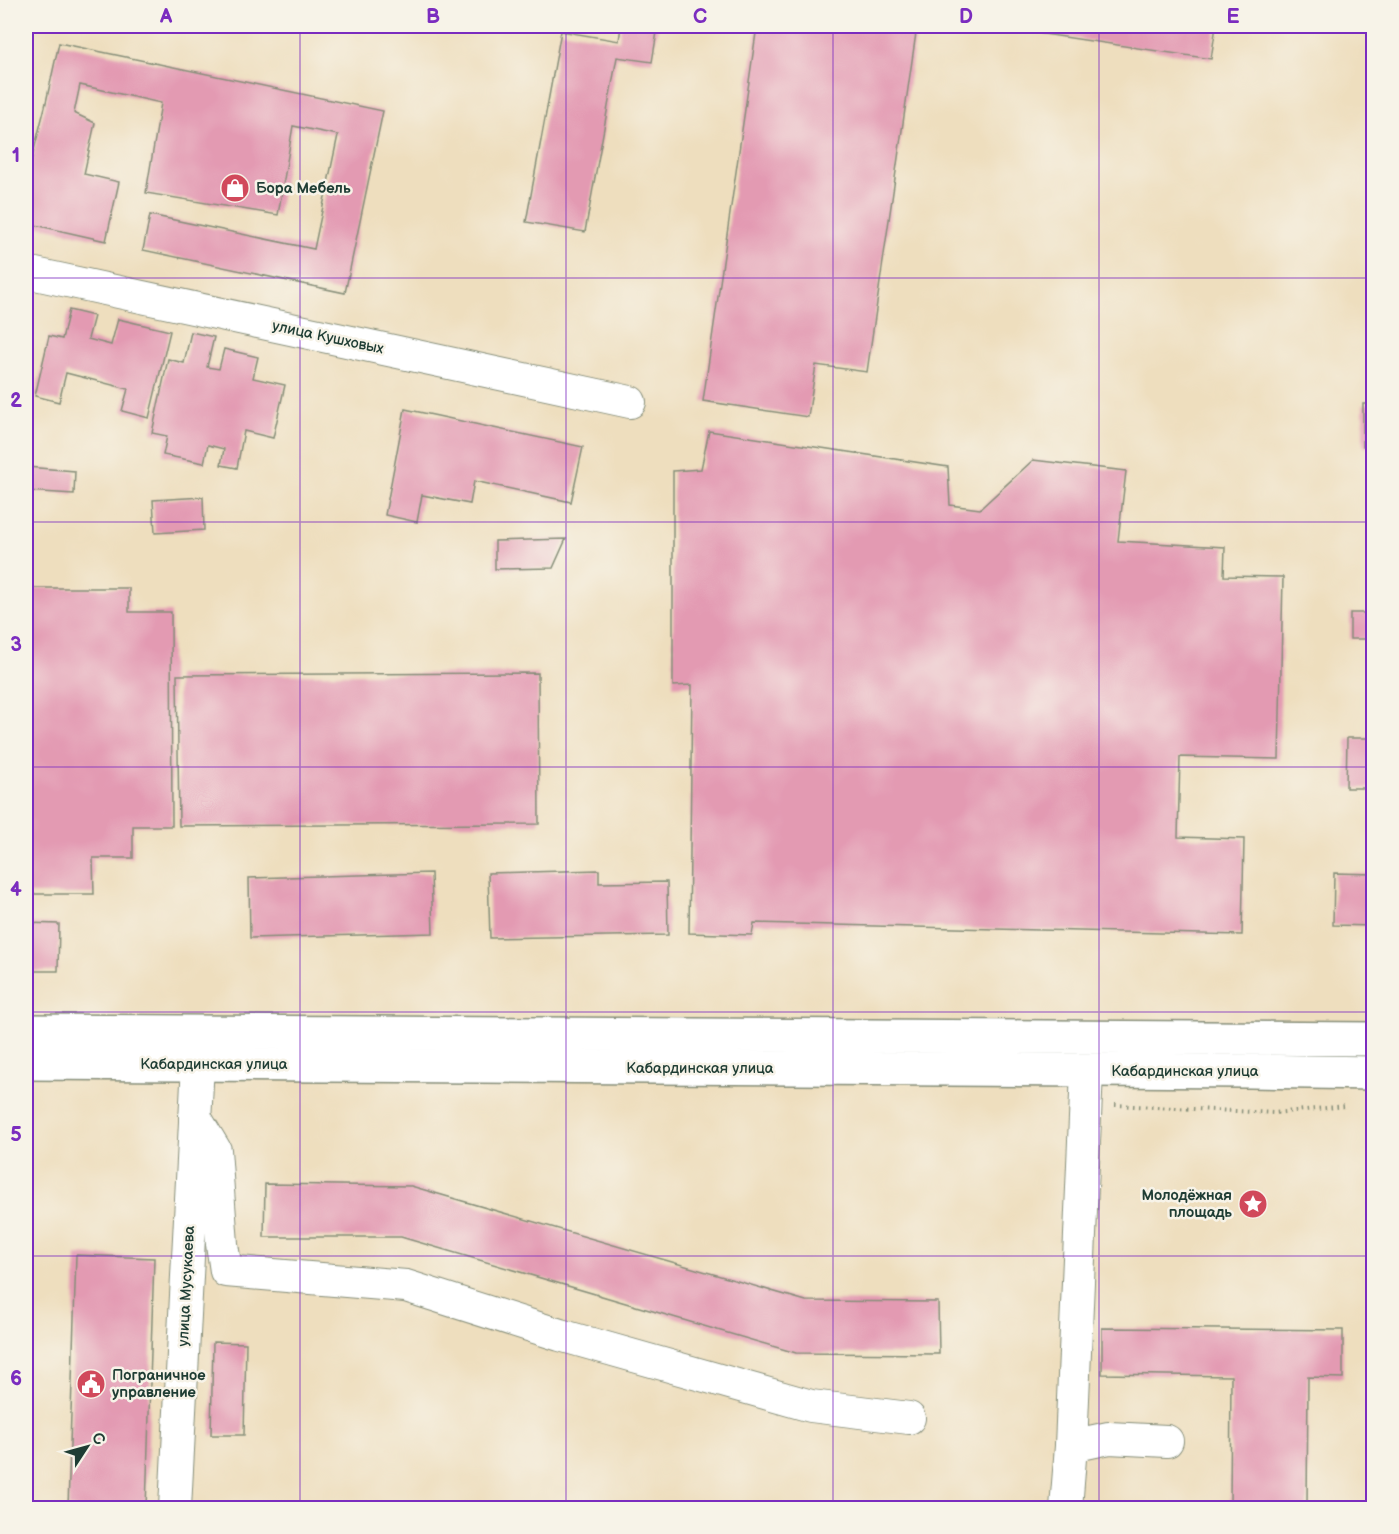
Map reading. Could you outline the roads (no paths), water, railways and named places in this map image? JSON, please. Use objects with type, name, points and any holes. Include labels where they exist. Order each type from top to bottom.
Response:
[{"type":"main road","name":"Кабардинская улица","points":[[26,1031],[197,1048],[1087,1071],[1374,1073]]},
{"type":"main road","name":"Кабардинская улица","points":[[26,1063],[197,1048],[1374,1039]]},
{"type":"street","name":"улица Кушховых","points":[[26,272],[630,402]]},
{"type":"street","name":"улица Мусукаева","points":[[175,1509],[197,1048]]},
{"type":"street","points":[[1066,1509],[1071,1446],[1087,1071]]},
{"type":"street","points":[[195,1116],[215,1150],[226,1271],[406,1286],[560,1335],[811,1406],[909,1418]]},
{"type":"street","points":[[1071,1446],[1109,1438],[1167,1441]]},
{"type":"place","name":"Бора Мебель","points":[[235,188]]},
{"type":"place","name":"Молодёжная площадь","points":[[1253,1204]]},
{"type":"place","name":"Пограничное управление","points":[[91,1384]]}]
